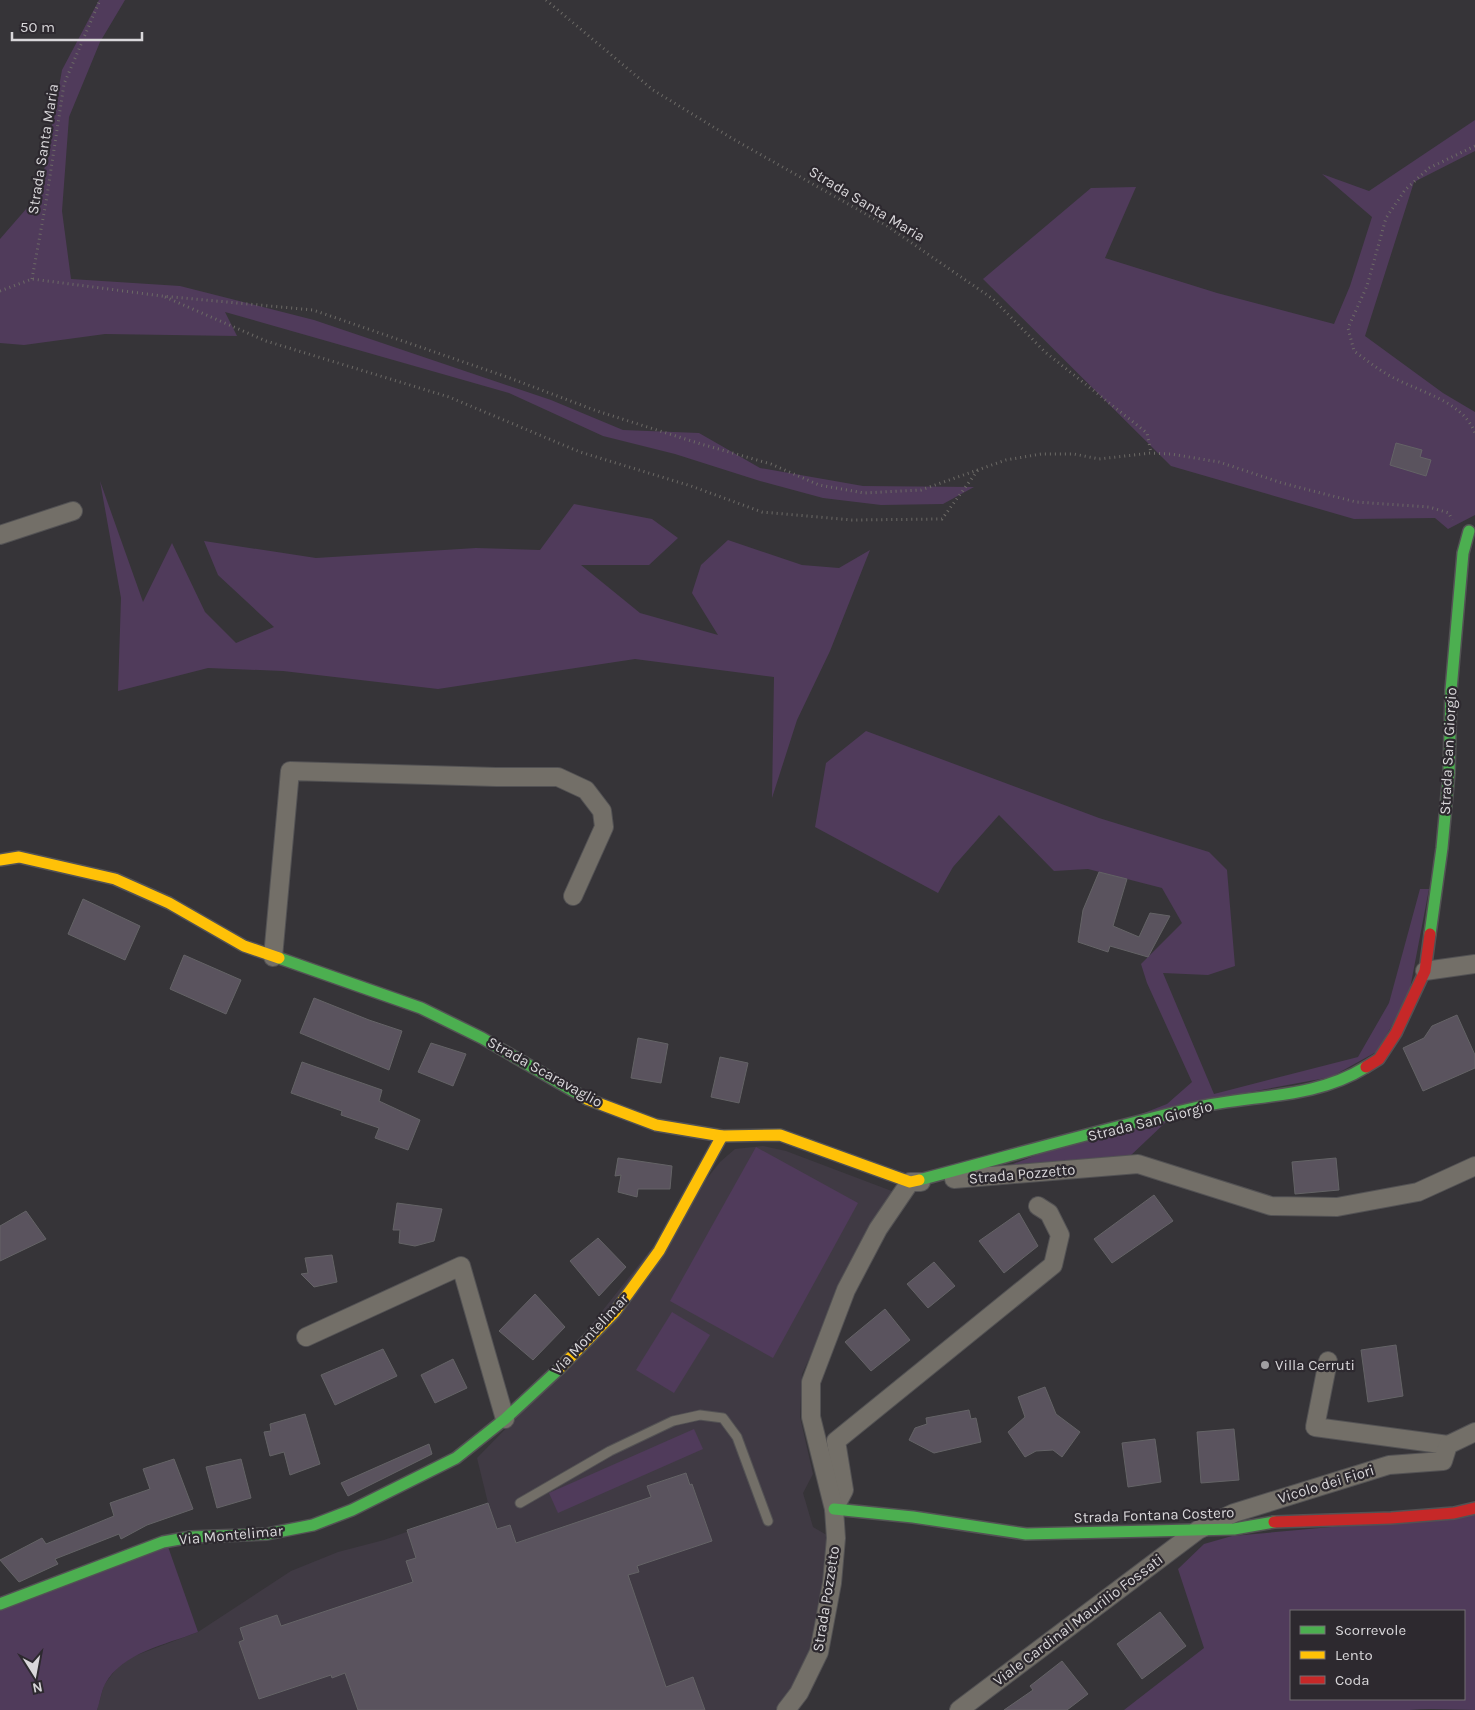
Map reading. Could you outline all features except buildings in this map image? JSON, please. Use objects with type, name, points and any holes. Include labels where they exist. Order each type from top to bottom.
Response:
[{"type":"street","points":[[0,535],[73,511]]},
{"type":"street","name":"Strada San Giorgio","points":[[910,1182],[1196,1107],[1306,1092],[1350,1077],[1379,1058],[1396,1033],[1426,971],[1442,848],[1449,773],[1451,690],[1463,553],[1469,531]]},
{"type":"street","points":[[273,957],[290,771],[558,777],[586,790],[602,811],[604,827],[573,896]]},
{"type":"street","name":"Strada Scaravaglio","points":[[0,860],[18,857],[115,879],[169,904],[244,946],[421,1008],[482,1038],[588,1099],[656,1125],[722,1136],[780,1135],[910,1182]]},
{"type":"street","points":[[1426,971],[1475,964]]},
{"type":"street","name":"Via Montelimar","points":[[0,1604],[24,1597],[140,1549],[163,1542],[191,1537],[268,1534],[313,1525],[352,1510],[456,1458],[505,1418],[559,1369],[614,1313],[659,1251],[722,1136]]},
{"type":"street","name":"Strada Pozzetto","points":[[786,1710],[799,1693],[819,1652],[832,1583],[836,1538],[834,1509],[811,1416],[811,1382],[846,1290],[878,1229],[910,1182],[1138,1164],[1271,1206],[1338,1207],[1418,1192],[1475,1166]]},
{"type":"street","name":"Strada Pozzetto","points":[[834,1509],[844,1490],[836,1440],[1053,1265],[1060,1235],[1049,1213],[1038,1206]]},
{"type":"street","points":[[306,1337],[461,1266],[505,1418]]},
{"type":"street","points":[[1328,1361],[1315,1427],[1448,1445]]},
{"type":"street","name":"Vicolo dei Fiori","points":[[1198,1530],[1234,1513],[1389,1465],[1443,1461],[1448,1445],[1475,1432]]},
{"type":"street","name":"Strada Fontana Costero","points":[[834,1509],[913,1517],[1026,1534],[1234,1529],[1283,1520],[1391,1518],[1454,1513],[1475,1508]]},
{"type":"street","name":"Viale Cardinal Maurilio Fossati","points":[[959,1710],[1198,1530]]},
{"type":"lane","points":[[520,1503],[610,1451],[672,1421],[700,1415],[723,1418],[737,1437],[768,1522]]},
{"type":"path","name":"Strada Santa Maria","points":[[32,279],[64,84],[100,0]]},
{"type":"path","name":"Strada Santa Maria","points":[[546,0],[653,90],[733,139],[887,226],[992,299],[1045,352],[1148,433],[1151,453]]},
{"type":"path","points":[[1475,146],[1429,168],[1405,190],[1386,218],[1367,286],[1348,328],[1354,351],[1397,380],[1426,392],[1453,407],[1472,426],[1475,433]]},
{"type":"path","points":[[0,291],[32,279],[162,296],[313,310],[597,410],[701,444],[771,464],[819,485],[864,493],[921,490],[1006,460],[1041,454],[1074,454],[1098,459],[1151,453],[1171,454],[1219,462],[1282,482],[1356,502],[1429,507],[1449,513],[1456,526],[1469,531]]},
{"type":"path","points":[[162,296],[266,341],[449,397],[580,452],[691,486],[762,512],[852,520],[942,519],[978,470]]},
{"type":"shaded area","points":[[99,0],[125,0],[100,42],[69,117],[62,211],[71,279],[180,286],[314,320],[551,400],[623,430],[699,433],[760,468],[863,486],[974,487],[943,504],[881,505],[823,498],[760,481],[675,454],[603,436],[509,393],[225,312],[237,336],[105,334],[24,345],[0,343],[0,239],[40,193],[62,70]]},
{"type":"shaded area","points":[[1475,120],[1475,151],[1414,182],[1365,336],[1443,393],[1475,412],[1475,515],[1448,529],[1435,518],[1354,519],[1171,466],[983,279],[1091,188],[1136,187],[1105,258],[1217,293],[1334,324],[1350,286],[1372,217],[1322,174],[1369,191]]},
{"type":"shaded area","points":[[100,481],[143,602],[172,543],[205,612],[236,643],[274,627],[218,575],[204,541],[316,558],[476,548],[540,550],[574,504],[652,519],[678,538],[649,565],[581,565],[640,613],[718,635],[692,593],[701,565],[728,540],[802,565],[839,568],[870,550],[830,651],[797,720],[772,798],[774,677],[635,659],[438,689],[283,671],[208,668],[118,691],[121,598]]},
{"type":"shaded area","points":[[866,731],[1099,818],[1209,852],[1227,870],[1235,966],[1208,975],[1163,973],[1214,1094],[1358,1057],[1389,1003],[1420,889],[1429,889],[1409,994],[1378,1051],[1331,1077],[1185,1104],[1129,1157],[1008,1166],[1167,1104],[1192,1082],[1147,983],[1141,964],[1182,923],[1162,888],[1088,869],[1054,871],[999,815],[953,867],[938,893],[815,827],[826,763]]},
{"type":"shaded area","points":[[763,1146],[786,1151],[897,1193],[842,1289],[802,1374],[800,1417],[813,1474],[803,1493],[813,1527],[830,1537],[814,1649],[793,1690],[778,1710],[97,1710],[104,1685],[117,1668],[129,1658],[198,1632],[291,1571],[338,1552],[384,1540],[488,1503],[477,1458],[524,1410],[720,1162],[735,1149]]},
{"type":"shaded area","points":[[756,1147],[858,1203],[773,1358],[670,1301]]},
{"type":"shaded area","points":[[672,1312],[710,1335],[674,1393],[636,1370]]},
{"type":"shaded area","points":[[694,1429],[703,1449],[558,1513],[549,1493]]},
{"type":"shaded area","points":[[1475,1514],[1475,1710],[1124,1710],[1204,1648],[1178,1569],[1204,1544],[1232,1536]]},
{"type":"shaded area","points":[[166,1541],[198,1632],[146,1651],[122,1664],[105,1684],[97,1710],[0,1710],[0,1607]]},
{"type":"traffic: fast","points":[[1430,934],[1442,848],[1449,773],[1451,690],[1463,553],[1469,531]]},
{"type":"traffic: fast","points":[[279,958],[421,1008],[482,1038],[587,1099]]},
{"type":"traffic: fast","points":[[919,1180],[1194,1108],[1304,1091],[1346,1078],[1366,1067]]},
{"type":"traffic: fast","points":[[0,1604],[163,1542],[191,1537],[267,1534],[313,1525],[352,1510],[456,1458],[505,1419],[560,1368]]},
{"type":"traffic: fast","points":[[834,1509],[913,1517],[1026,1534],[1234,1529],[1274,1522]]},
{"type":"traffic: slow","points":[[0,860],[19,857],[115,879],[169,903],[244,946],[279,958]]},
{"type":"traffic: slow","points":[[587,1099],[656,1125],[722,1136],[780,1135],[910,1182],[919,1180]]},
{"type":"traffic: slow","points":[[560,1368],[614,1313],[659,1251],[722,1136]]},
{"type":"traffic: jam","points":[[1366,1067],[1379,1059],[1396,1033],[1425,971],[1430,934]]},
{"type":"traffic: jam","points":[[1274,1522],[1391,1518],[1454,1513],[1475,1508]]},
{"type":"place","name":"Villa Cerruti","points":[[1265,1365]]}]
